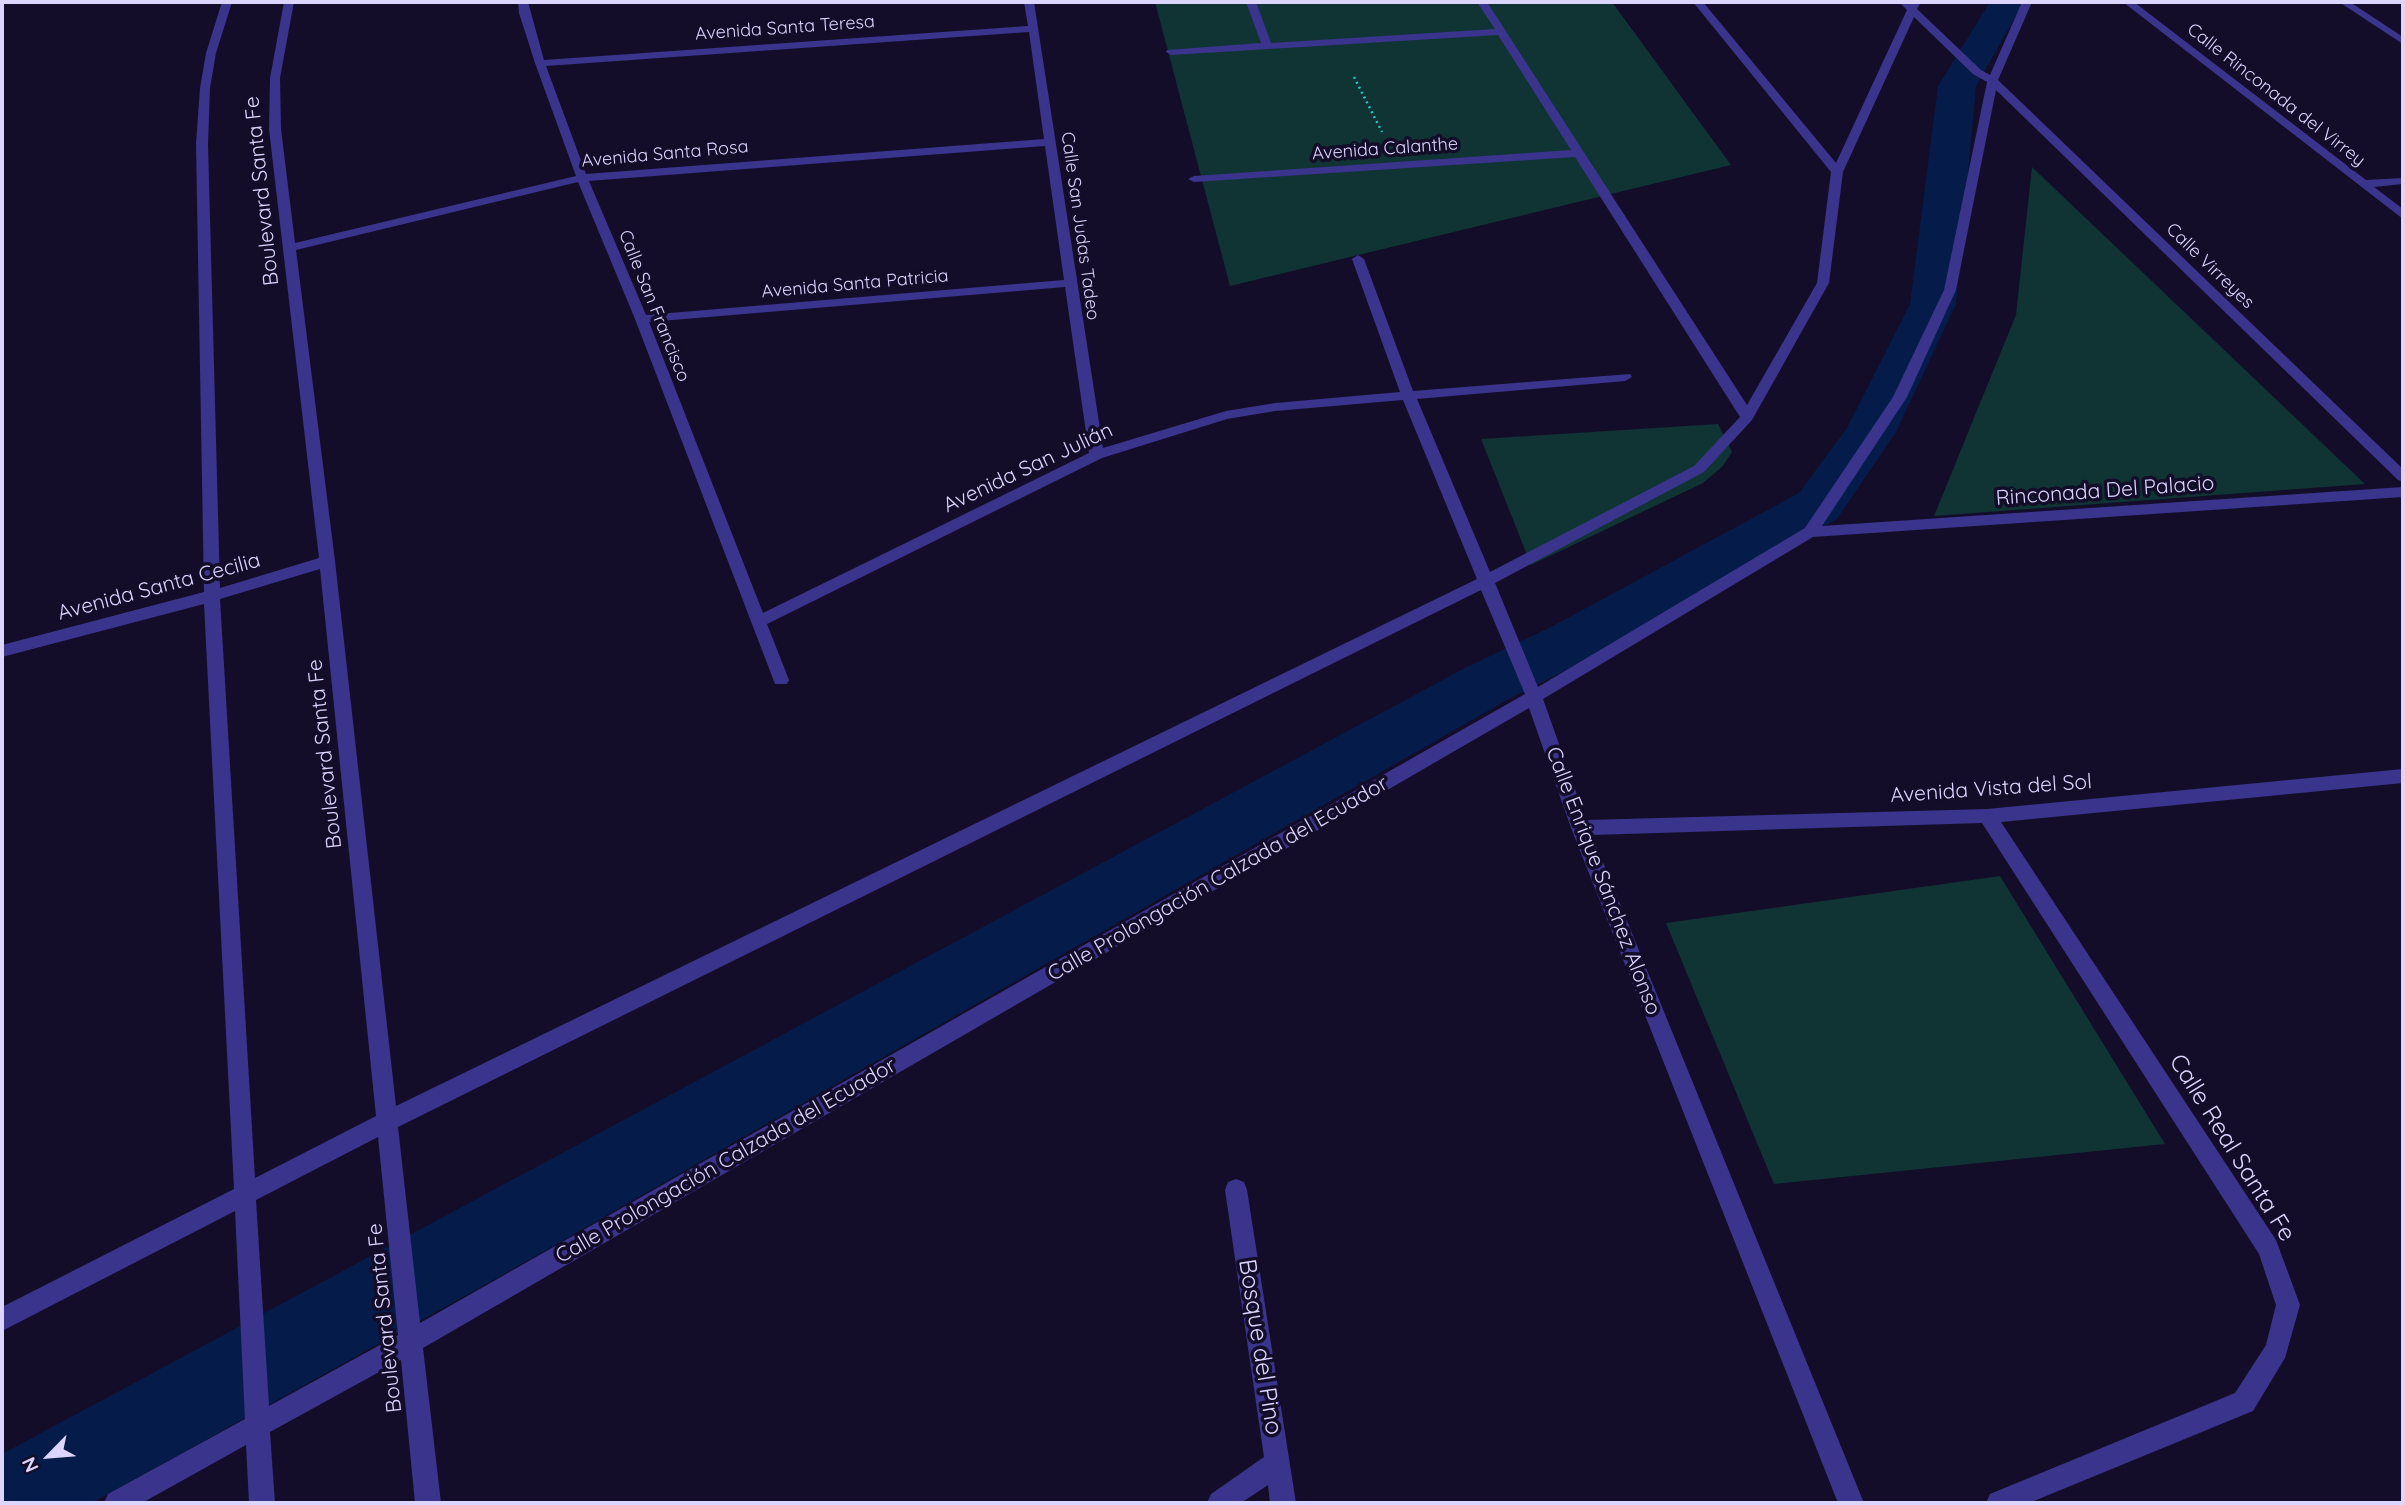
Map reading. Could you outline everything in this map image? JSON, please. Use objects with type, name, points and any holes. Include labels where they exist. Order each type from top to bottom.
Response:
[{"type":"street","points":[[227,2],[211,53],[201,110],[212,596],[262,1503]]},
{"type":"street","name":"Boulevard Santa Fe","points":[[289,2],[279,43],[273,98],[327,561],[428,1503]]},
{"type":"street","name":"Calle San Francisco","points":[[523,2],[540,63],[582,178],[641,319],[782,680]]},
{"type":"street","name":"Calle San Judas Tadeo","points":[[1029,2],[1097,455]]},
{"type":"street","points":[[1251,2],[1267,46]]},
{"type":"street","points":[[1482,2],[1747,416]]},
{"type":"street","points":[[1698,2],[1837,172]]},
{"type":"street","name":"Calle Prolongación Calzada del Ecuador","points":[[117,1503],[258,1423],[410,1342],[1534,697],[1810,532],[1900,397],[1950,290],[1993,81],[2027,2]]},
{"type":"street","name":"Calle Rinconada del Virrey","points":[[2128,2],[2403,215]]},
{"type":"street","points":[[2344,2],[2403,41]]},
{"type":"street","points":[[2,1319],[388,1121],[1486,581],[1699,469],[1747,416],[1823,283],[1837,172],[1910,4]]},
{"type":"street","name":"Calle Virreyes","points":[[1910,4],[1940,38],[1977,72],[1993,81],[2403,477]]},
{"type":"street","name":"Avenida Santa Teresa","points":[[540,63],[1033,29]]},
{"type":"street","points":[[1171,52],[1501,32]]},
{"type":"street","name":"Avenida Santa Rosa","points":[[289,248],[582,178],[1050,142]]},
{"type":"street","name":"Avenida Calanthe","points":[[1194,179],[1577,153]]},
{"type":"street","points":[[2363,184],[2403,181]]},
{"type":"street","name":"Calle Enrique Sánchez Alonso","points":[[1358,259],[1409,397],[1534,697],[1580,828],[1851,1503]]},
{"type":"street","name":"Avenida Santa Patricia","points":[[641,319],[1071,283]]},
{"type":"street","name":"Avenida San Julián","points":[[758,622],[1097,455],[1168,431],[1226,415],[1275,407],[1625,377]]},
{"type":"street","name":"Rinconada Del Palacio","points":[[1810,532],[2403,492]]},
{"type":"street","name":"Avenida Santa Cecilia","points":[[2,651],[212,596],[327,561]]},
{"type":"street","name":"Avenida Vista del Sol","points":[[1580,828],[1987,816],[2403,776]]},
{"type":"street","name":"Calle Real Santa Fe","points":[[1987,816],[2268,1248],[2288,1305],[2277,1350],[2244,1402],[1999,1503]]},
{"type":"street","name":"Bosque del Pino","points":[[1236,1190],[1283,1503]]},
{"type":"street","points":[[1220,1503],[1277,1463]]},
{"type":"path","points":[[1337,42],[1399,165]]},
{"type":"green space","points":[[1155,2],[1612,2],[1731,165],[1230,286]]},
{"type":"green space","points":[[2032,167],[2365,484],[1934,516],[2016,315]]},
{"type":"green space","points":[[1718,424],[1732,452],[1722,467],[1703,483],[1531,565],[1481,439]]},
{"type":"green space","points":[[2000,876],[2165,1144],[1774,1184],[1666,923]]},
{"type":"waterway","points":[[2,1503],[477,1244],[1486,684],[1572,642],[1818,506],[1871,432],[1933,304],[1957,86],[2007,2]]}]
